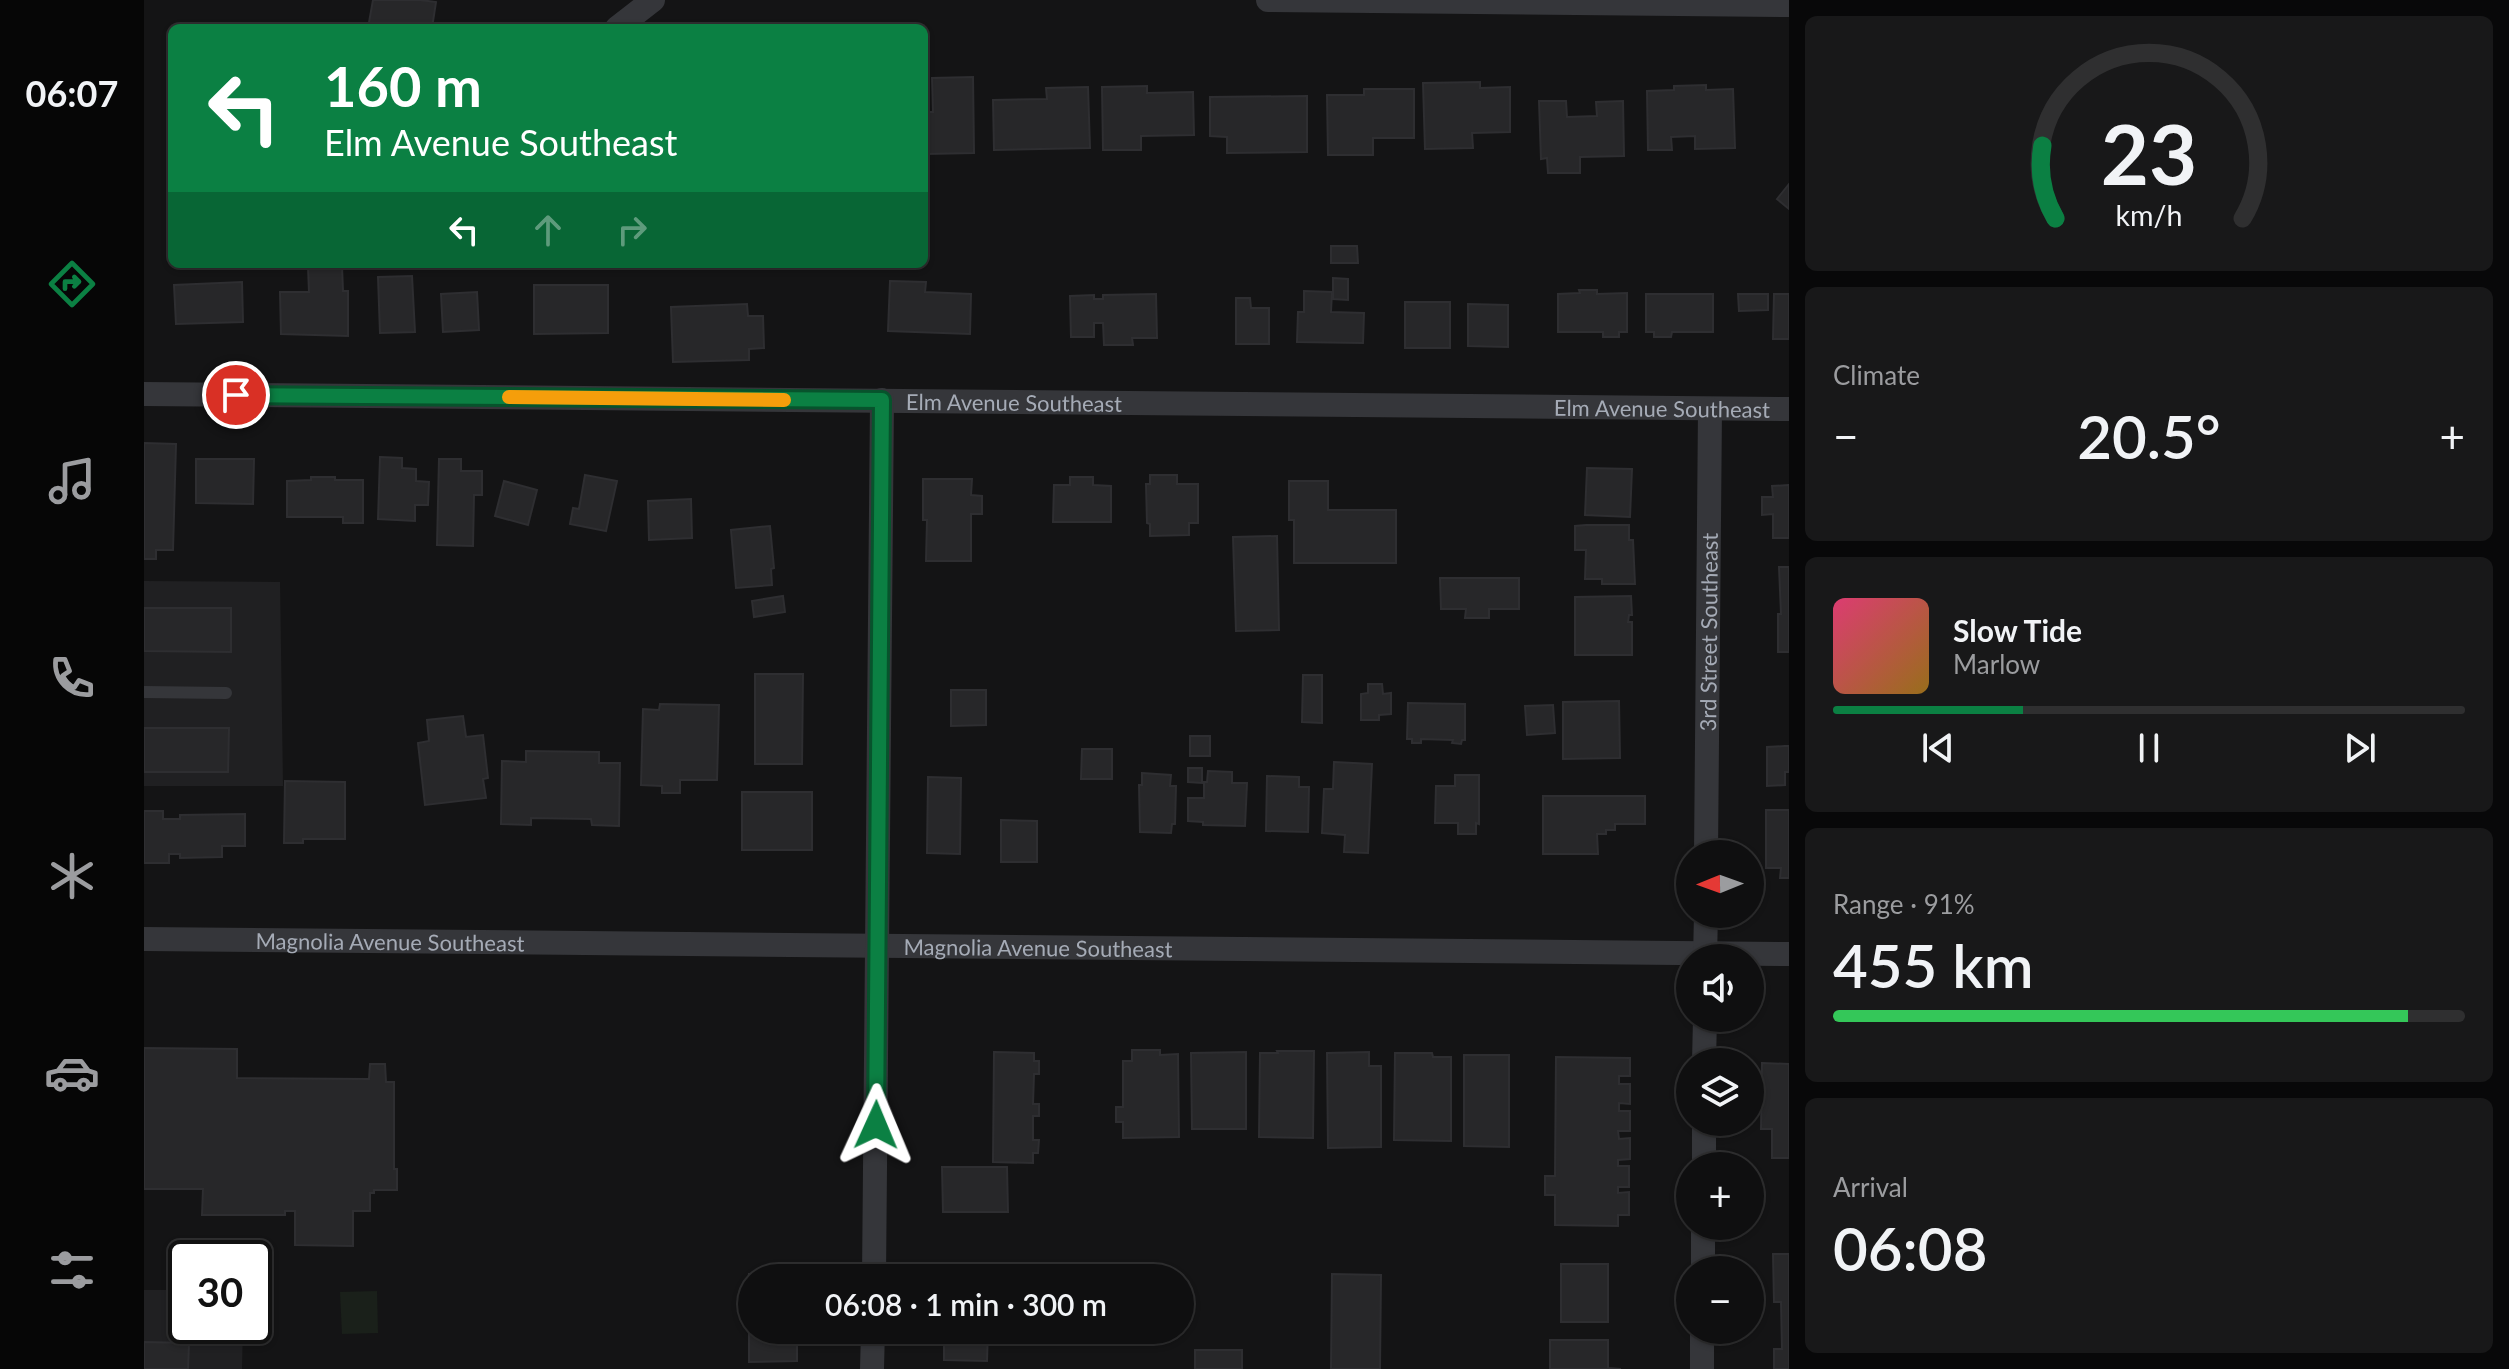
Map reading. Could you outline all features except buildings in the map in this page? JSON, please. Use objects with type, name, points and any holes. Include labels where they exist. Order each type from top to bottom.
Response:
[{"type":"street","points":[[622,24],[653,0]]},
{"type":"street","points":[[1268,0],[1789,5]]},
{"type":"street","name":"Elm Avenue Southeast","points":[[144,394],[1789,409]]},
{"type":"street","points":[[874,1264],[882,400]]},
{"type":"street","name":"3rd Street Southeast","points":[[1706,840],[1710,409]]},
{"type":"street","name":"Magnolia Avenue Southeast","points":[[144,939],[1676,955]]},
{"type":"street","name":"Magnolia Avenue Southeast","points":[[1764,954],[1789,954]]},
{"type":"street","points":[[872,1369],[873,1344]]},
{"type":"street","points":[[1702,1344],[1702,1369]]},
{"type":"lane","points":[[144,692],[226,693]]},
{"type":"shaded area","points":[[144,581],[280,582],[283,786],[144,786]]},
{"type":"shaded area","points":[[144,1290],[168,1290],[168,1344],[243,1344],[242,1369],[144,1369]]},
{"type":"shaded area","points":[[377,1291],[378,1333],[342,1334],[340,1292]]},
{"type":"slow traffic","points":[[509,397],[784,400]]},
{"type":"route","points":[[236,395],[882,400],[876,1125]]}]
